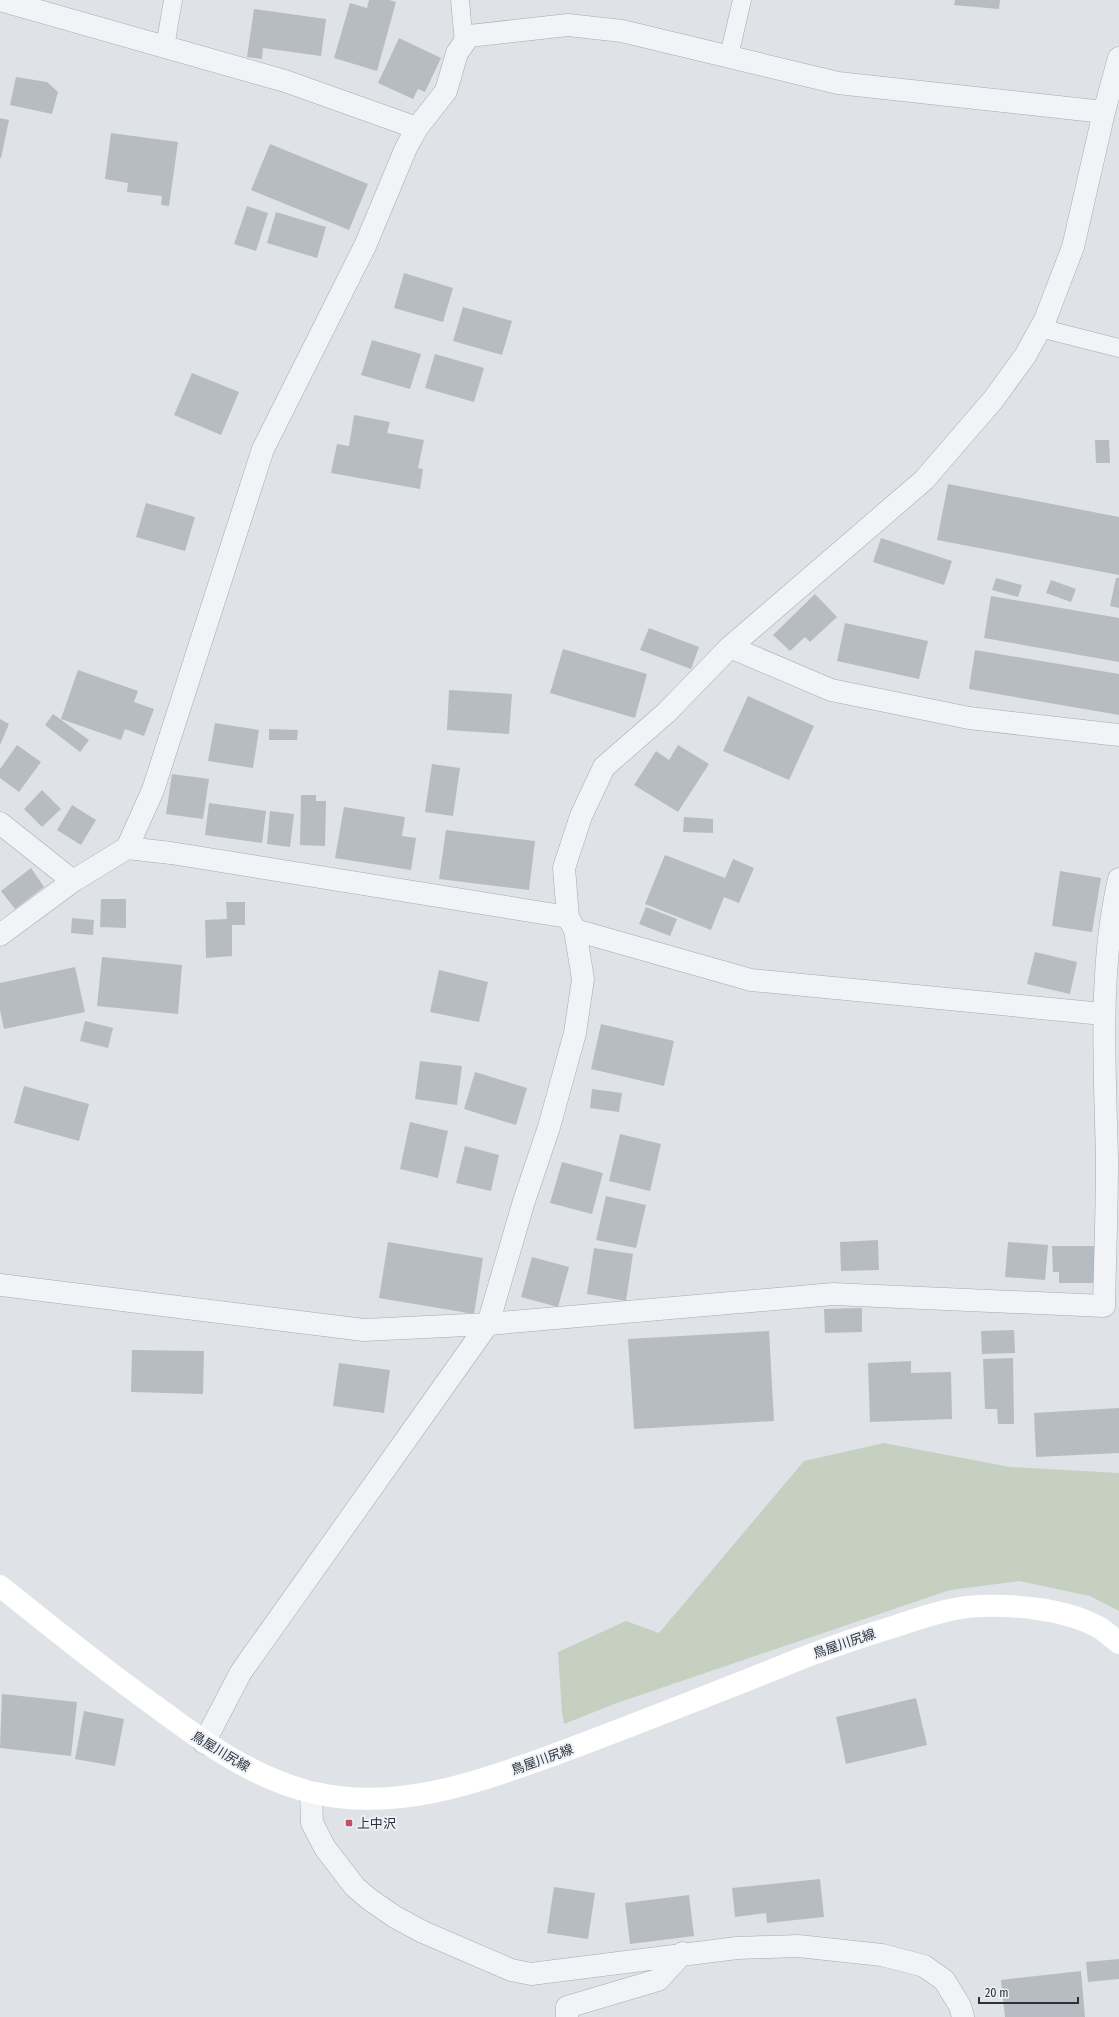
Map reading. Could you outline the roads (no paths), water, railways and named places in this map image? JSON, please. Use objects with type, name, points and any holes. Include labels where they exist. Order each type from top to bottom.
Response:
[{"type":"main road","name":"鳥屋川尻線","points":[[0,1586],[113,1676],[204,1743],[231,1760],[266,1777],[311,1792],[341,1797],[392,1798],[438,1792],[509,1771],[860,1637],[944,1612],[967,1608],[994,1606],[1051,1612],[1078,1619],[1099,1628],[1119,1643]]},
{"type":"street","points":[[0,0],[285,81],[418,128]]},
{"type":"street","points":[[0,935],[73,881],[127,848],[154,790],[262,450],[365,246],[406,148],[418,128],[446,91],[457,53],[469,36],[568,25],[622,31],[838,83],[1104,112]]},
{"type":"street","points":[[204,1743],[241,1672],[488,1324],[524,1201],[549,1127],[575,1033],[583,980],[571,923],[564,868],[581,816],[604,767],[666,712],[730,647],[924,480],[993,400],[1025,356],[1040,328],[1073,247],[1104,112],[1119,58]]},
{"type":"street","points":[[730,647],[831,690],[969,718],[1119,735]]},
{"type":"street","points":[[0,823],[73,881]]},
{"type":"street","points":[[127,848],[171,853],[571,923],[751,980],[1103,1014]]},
{"type":"street","points":[[0,1285],[364,1330],[488,1324],[833,1294],[1112,1307],[1106,1160],[1103,1014],[1112,984],[1111,914],[1119,879]]},
{"type":"street","points":[[311,1792],[312,1822],[325,1848],[345,1874],[369,1900],[395,1917],[423,1932],[511,1970],[531,1974],[683,1953],[737,1948],[798,1946],[882,1955],[924,1966],[944,1980],[960,2006],[963,2017]]},
{"type":"street","points":[[567,2017],[567,2007],[658,1980],[683,1953]]},
{"type":"lane","points":[[165,47],[174,0]]},
{"type":"lane","points":[[460,0],[464,44]]},
{"type":"lane","points":[[729,56],[742,0]]},
{"type":"lane","points":[[1040,328],[1119,348]]},
{"type":"place","name":"上中沢","points":[[349,1823]]}]
